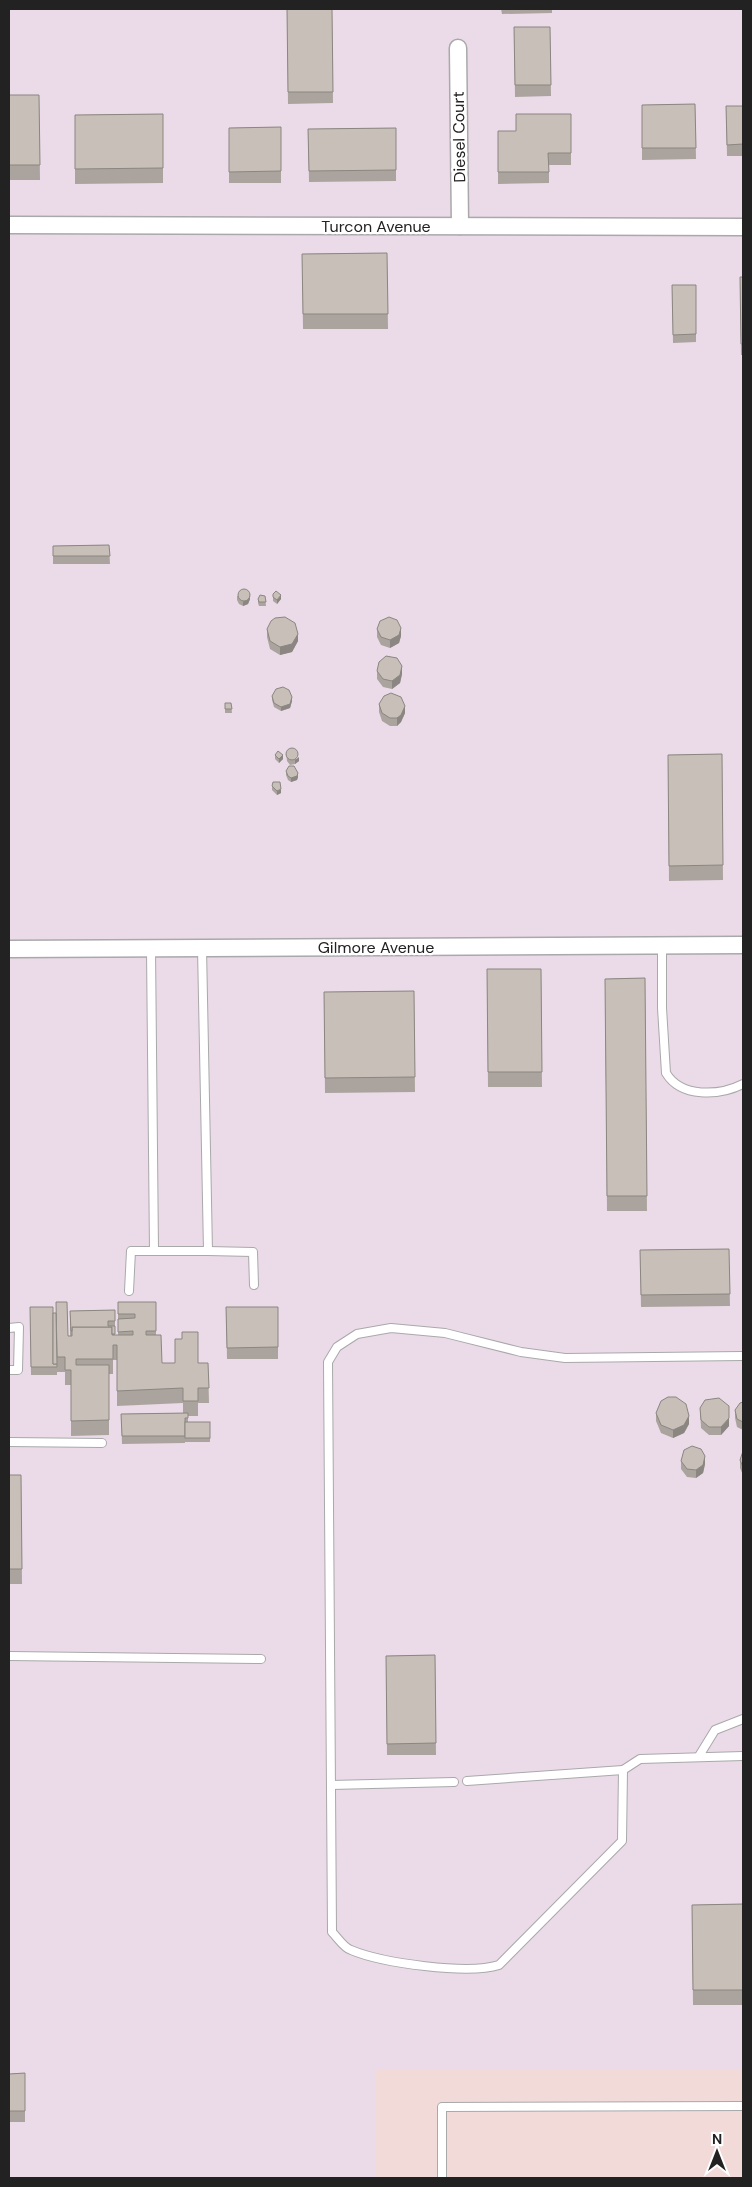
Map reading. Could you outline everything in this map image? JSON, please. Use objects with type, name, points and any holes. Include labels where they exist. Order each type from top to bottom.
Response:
[{"type":"street","name":"Diesel Court","points":[[458,48],[460,226]]},
{"type":"street","name":"Turcon Avenue","points":[[9,224],[743,228]]},
{"type":"street","name":"Gilmore Avenue","points":[[9,949],[743,945]]},
{"type":"lane","points":[[662,946],[662,1008],[666,1073],[671,1082],[693,1092],[712,1092],[737,1088],[743,1084]]},
{"type":"lane","points":[[150,948],[154,1250]]},
{"type":"lane","points":[[202,948],[208,1251]]},
{"type":"lane","points":[[129,1291],[131,1251],[253,1252],[254,1285]]},
{"type":"lane","points":[[9,1328],[19,1328],[18,1370],[9,1370]]},
{"type":"lane","points":[[623,1770],[622,1841],[499,1965],[490,1968],[442,1967],[380,1958],[349,1950],[332,1932],[328,1362],[337,1347],[357,1334],[391,1328],[445,1333],[521,1352],[565,1358],[743,1356]]},
{"type":"lane","points":[[9,1442],[102,1443]]},
{"type":"lane","points":[[9,1656],[261,1659]]},
{"type":"lane","points":[[698,1756],[715,1730],[743,1719]]},
{"type":"lane","points":[[467,1781],[623,1770],[640,1759],[743,1756]]},
{"type":"lane","points":[[331,1785],[454,1782]]},
{"type":"lane","points":[[442,2178],[442,2107],[743,2106]]},
{"type":"shaded area","points":[[9,9],[743,9],[743,2069],[376,2069],[376,2178],[9,2178]]},
{"type":"shaded area","points":[[375,2069],[743,2069],[743,2178],[376,2178]]},
{"type":"building","points":[[287,9],[332,9],[333,92],[288,92]]},
{"type":"building","points":[[514,27],[550,27],[551,85],[515,85]]},
{"type":"building","points":[[9,95],[39,95],[40,165],[9,165]]},
{"type":"building","points":[[695,104],[696,148],[642,148],[642,105]]},
{"type":"building","points":[[726,106],[743,106],[743,144],[727,145]]},
{"type":"building","points":[[163,114],[163,168],[75,169],[75,115]]},
{"type":"building","points":[[516,114],[571,114],[571,153],[548,153],[549,172],[498,172],[498,131],[516,131]]},
{"type":"building","points":[[281,127],[281,171],[229,172],[229,128]]},
{"type":"building","points":[[396,128],[396,170],[309,171],[308,129]]},
{"type":"building","points":[[387,253],[388,314],[303,314],[302,254]]},
{"type":"building","points":[[740,277],[743,277],[743,344],[741,344]]},
{"type":"building","points":[[672,285],[696,285],[696,334],[673,335]]},
{"type":"building","points":[[109,545],[110,556],[53,556],[53,546]]},
{"type":"building","points":[[242,589],[246,589],[250,595],[246,601],[242,601],[238,597],[238,593]]},
{"type":"building","points":[[276,591],[281,595],[277,600],[273,597]]},
{"type":"building","points":[[260,595],[265,596],[266,602],[259,602]]},
{"type":"building","points":[[285,617],[295,623],[298,634],[292,644],[280,647],[270,641],[267,629],[275,618]]},
{"type":"building","points":[[389,617],[397,620],[401,628],[399,635],[390,640],[381,637],[377,629],[380,621]]},
{"type":"building","points":[[386,656],[397,658],[402,666],[400,675],[392,681],[383,679],[377,671],[379,662]]},
{"type":"building","points":[[283,687],[289,690],[292,697],[290,704],[281,707],[274,703],[272,696],[276,689]]},
{"type":"building","points":[[391,693],[401,697],[405,706],[401,715],[397,718],[390,718],[382,713],[379,704],[384,696]]},
{"type":"building","points":[[225,703],[231,703],[232,709],[225,709]]},
{"type":"building","points":[[290,748],[294,748],[298,754],[294,760],[290,760],[286,756],[286,752]]},
{"type":"building","points":[[278,751],[283,755],[279,759],[275,755]]},
{"type":"building","points":[[722,754],[723,865],[669,866],[668,755]]},
{"type":"building","points":[[289,766],[294,766],[298,773],[297,776],[291,778],[288,776],[286,771]]},
{"type":"building","points":[[273,782],[280,782],[281,789],[277,791],[272,786]]},
{"type":"building","points":[[487,969],[541,969],[542,1072],[488,1072]]},
{"type":"building","points":[[645,978],[647,1196],[607,1196],[605,979]]},
{"type":"building","points":[[414,991],[415,1077],[325,1078],[324,992]]},
{"type":"building","points":[[729,1249],[730,1294],[641,1295],[640,1250]]},
{"type":"building","points":[[56,1302],[67,1302],[68,1336],[72,1336],[72,1327],[112,1327],[112,1335],[133,1335],[133,1331],[118,1332],[118,1319],[135,1318],[135,1314],[118,1314],[118,1302],[156,1302],[156,1331],[146,1331],[146,1335],[161,1335],[162,1363],[175,1363],[175,1339],[182,1339],[182,1332],[198,1332],[198,1363],[208,1363],[209,1388],[198,1388],[198,1401],[183,1401],[183,1388],[117,1391],[117,1345],[113,1345],[113,1359],[76,1359],[76,1365],[109,1365],[109,1420],[71,1421],[71,1370],[65,1370],[65,1357],[57,1357]]},
{"type":"building","points":[[30,1307],[53,1307],[53,1364],[57,1364],[57,1367],[31,1367]]},
{"type":"building","points":[[226,1307],[278,1307],[278,1347],[227,1348]]},
{"type":"building","points":[[115,1310],[115,1321],[108,1321],[108,1326],[115,1326],[115,1334],[112,1334],[112,1327],[72,1327],[71,1331],[70,1311]]},
{"type":"building","points":[[53,1313],[56,1313],[57,1364],[53,1364]]},
{"type":"building","points":[[668,1397],[676,1397],[686,1404],[689,1416],[684,1425],[673,1430],[661,1425],[656,1413],[661,1401]]},
{"type":"building","points":[[719,1398],[729,1406],[729,1418],[721,1427],[709,1427],[701,1420],[700,1408],[705,1400]]},
{"type":"building","points":[[743,1402],[743,1422],[737,1419],[735,1410]]},
{"type":"building","points":[[188,1413],[188,1418],[185,1418],[185,1436],[122,1436],[121,1414]]},
{"type":"building","points":[[185,1422],[210,1422],[210,1438],[185,1438]]},
{"type":"building","points":[[692,1446],[701,1449],[705,1456],[703,1465],[696,1470],[687,1469],[681,1461],[684,1450]]},
{"type":"building","points":[[743,1451],[743,1467],[740,1460]]},
{"type":"building","points":[[9,1475],[21,1475],[22,1569],[9,1569]]},
{"type":"building","points":[[435,1655],[436,1743],[387,1744],[386,1656]]},
{"type":"building","points":[[743,1904],[743,1990],[693,1990],[692,1905]]},
{"type":"building","points":[[25,2073],[25,2111],[9,2111],[9,2074]]}]
